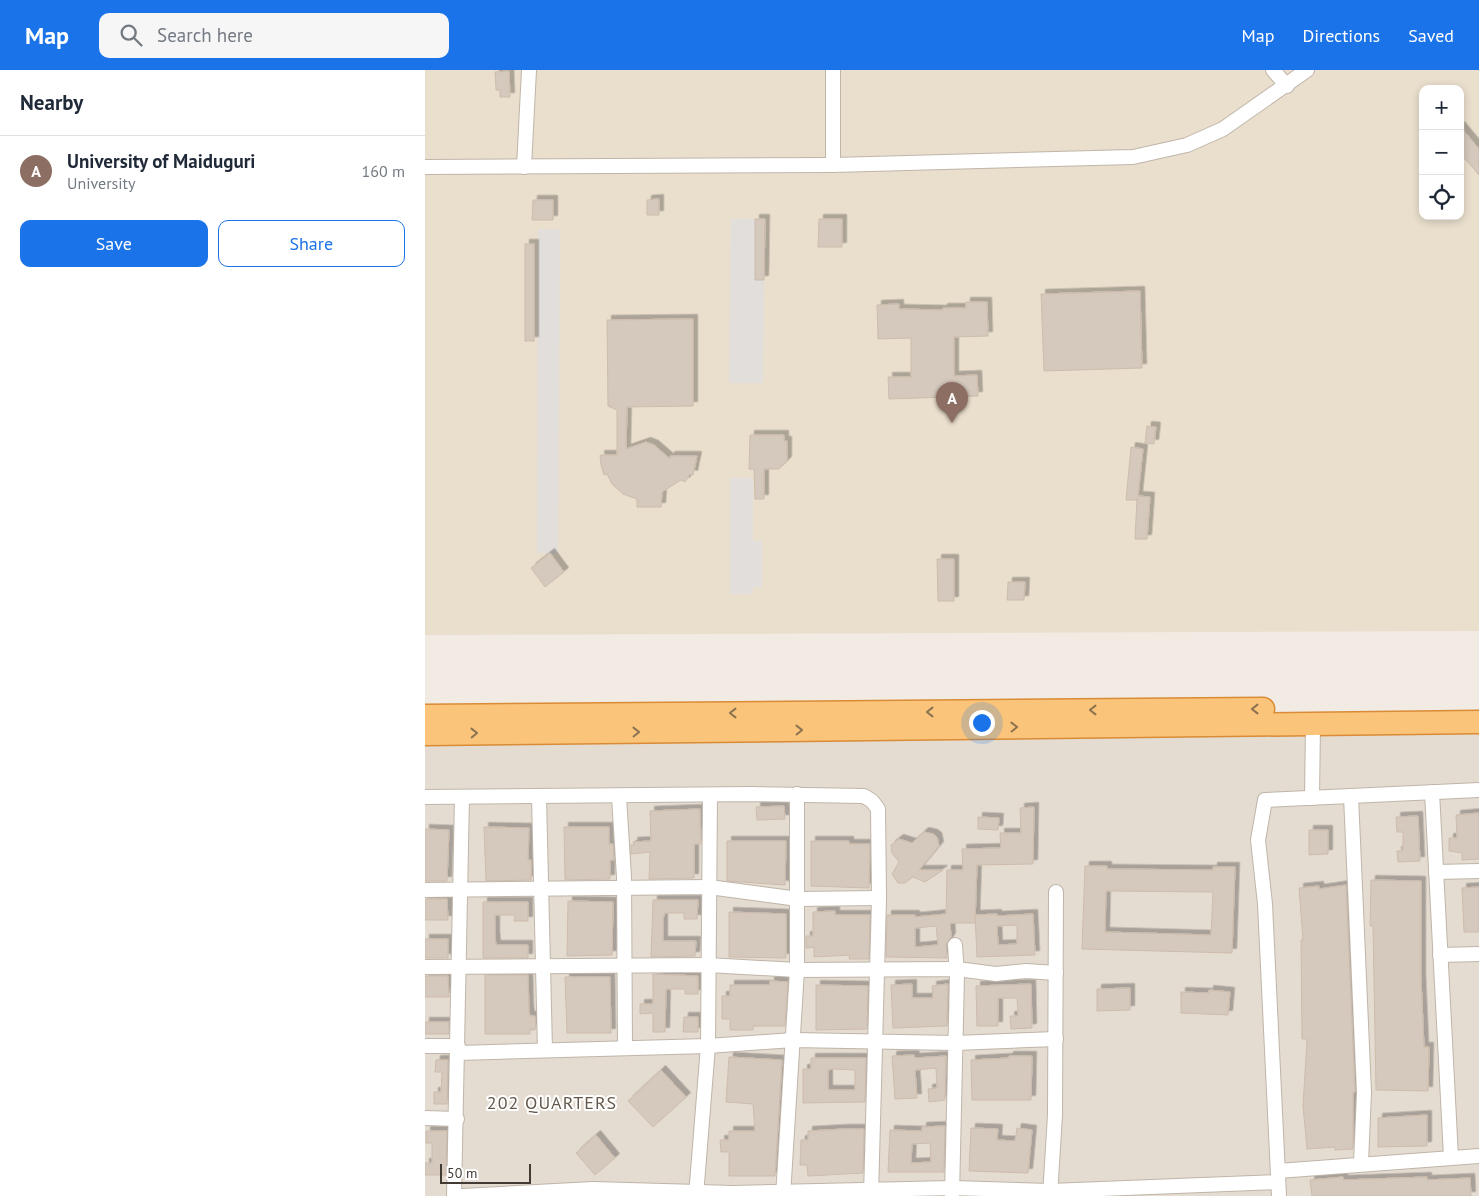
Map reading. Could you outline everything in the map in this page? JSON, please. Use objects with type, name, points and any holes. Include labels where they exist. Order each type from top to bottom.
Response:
[{"type":"highway","points":[[425,716],[1479,707]]},
{"type":"highway","points":[[425,734],[1479,722]]},
{"type":"street","points":[[524,167],[529,70]]},
{"type":"street","points":[[833,70],[833,165]]},
{"type":"street","points":[[1273,70],[1287,86]]},
{"type":"street","points":[[425,167],[833,165],[1133,157],[1187,145],[1223,129],[1287,86],[1307,70]]},
{"type":"street","points":[[1312,798],[1313,724]]},
{"type":"street","points":[[1278,1183],[1265,904],[1258,840],[1265,800],[1479,790]]},
{"type":"street","points":[[1432,792],[1451,1156]]},
{"type":"street","points":[[783,1194],[797,970],[797,794]]},
{"type":"street","points":[[425,797],[539,798],[797,794],[864,796],[872,801],[878,809],[879,898],[871,1193]]},
{"type":"street","points":[[696,1193],[708,1046],[710,795]]},
{"type":"street","points":[[1351,796],[1364,1092],[1361,1163]]},
{"type":"street","points":[[454,1196],[463,797]]},
{"type":"street","points":[[619,797],[624,887],[625,1048]]},
{"type":"street","points":[[539,798],[545,1050]]},
{"type":"street","points":[[1436,872],[1479,872]]},
{"type":"street","points":[[425,890],[461,888],[709,887],[797,899],[879,898]]},
{"type":"street","points":[[1050,1194],[1055,1115],[1056,892]]},
{"type":"street","points":[[952,1192],[957,969],[955,944]]},
{"type":"street","points":[[1440,955],[1479,954]]},
{"type":"street","points":[[425,967],[708,965],[797,970],[957,969],[996,974],[1056,973]]},
{"type":"street","points":[[425,1046],[458,1050],[545,1050],[708,1046],[793,1040],[956,1043],[1055,1039]]},
{"type":"street","points":[[425,1118],[457,1120]]},
{"type":"street","points":[[462,1196],[614,1193],[952,1192],[1050,1194],[1169,1192],[1278,1183],[1361,1163],[1451,1156],[1479,1156]]},
{"type":"shaded area","points":[[425,70],[1479,70],[1479,631],[425,635]]},
{"type":"shaded area","points":[[731,219],[755,219],[755,280],[764,280],[763,383],[729,383]]},
{"type":"shaded area","points":[[538,229],[560,229],[558,553],[537,553]]},
{"type":"shaded area","points":[[730,478],[753,478],[753,541],[762,541],[762,587],[753,587],[753,594],[730,594]]},
{"type":"shaded area","points":[[1479,718],[1479,1196],[425,1196],[425,732]]},
{"type":"building","points":[[509,71],[510,97],[500,97],[500,90],[496,90],[495,72]]},
{"type":"building","points":[[1464,131],[1479,149],[1479,175],[1464,158]]},
{"type":"building","points":[[659,199],[659,215],[647,215],[647,200]]},
{"type":"building","points":[[533,200],[553,200],[553,220],[532,220]]},
{"type":"building","points":[[755,219],[765,219],[764,280],[755,280]]},
{"type":"building","points":[[819,219],[842,219],[842,247],[818,247]]},
{"type":"building","points":[[525,244],[534,244],[534,341],[525,341]]},
{"type":"building","points":[[1140,291],[1142,368],[1044,371],[1041,294]]},
{"type":"building","points":[[966,302],[987,302],[988,336],[954,337],[954,376],[977,375],[978,396],[889,399],[888,377],[911,377],[911,338],[878,339],[877,305],[899,304],[899,309],[943,310],[943,308],[966,308]]},
{"type":"building","points":[[693,319],[693,406],[627,407],[626,449],[646,442],[654,445],[670,459],[670,456],[697,456],[693,475],[690,474],[685,482],[681,480],[662,492],[661,507],[637,507],[637,499],[623,494],[612,484],[607,474],[604,475],[601,465],[600,455],[617,455],[617,410],[608,406],[607,320]]},
{"type":"building","points":[[1147,426],[1156,427],[1154,444],[1145,443]]},
{"type":"building","points":[[750,435],[784,435],[784,441],[787,441],[787,461],[779,469],[764,469],[764,499],[755,499],[754,469],[749,469]]},
{"type":"building","points":[[1131,447],[1143,449],[1138,496],[1150,497],[1147,539],[1135,539],[1137,500],[1126,500]]},
{"type":"building","points":[[550,553],[564,572],[545,587],[531,568]]},
{"type":"building","points":[[937,559],[954,559],[954,601],[938,601]]},
{"type":"building","points":[[1008,582],[1025,582],[1024,600],[1007,600]]},
{"type":"building","points":[[784,806],[785,819],[757,820],[756,807]]},
{"type":"building","points":[[1034,807],[1033,864],[977,865],[975,923],[950,923],[951,937],[946,945],[947,958],[886,957],[887,915],[915,915],[915,917],[946,914],[947,870],[963,870],[962,849],[1001,848],[1000,833],[1021,833],[1020,808]],"holes":[[[936,926],[938,945],[915,947],[915,928]]]},
{"type":"building","points":[[700,809],[701,844],[694,844],[694,878],[649,879],[650,852],[631,854],[631,845],[634,845],[633,842],[651,841],[650,811]]},
{"type":"building","points":[[1479,813],[1479,859],[1462,860],[1462,853],[1449,851],[1449,838],[1457,838],[1456,815]]},
{"type":"building","points":[[1418,816],[1420,861],[1398,862],[1397,851],[1403,851],[1403,832],[1397,832],[1396,817]]},
{"type":"building","points":[[978,817],[999,818],[998,830],[978,829]]},
{"type":"building","points":[[484,827],[529,828],[528,860],[531,860],[531,880],[486,881]]},
{"type":"building","points":[[564,827],[609,827],[609,844],[613,844],[614,860],[610,860],[610,879],[565,880]]},
{"type":"building","points":[[425,829],[449,830],[447,881],[425,881]]},
{"type":"building","points":[[1309,830],[1328,830],[1328,854],[1309,855]]},
{"type":"building","points":[[924,832],[937,837],[939,846],[919,870],[943,870],[925,882],[913,877],[905,883],[898,883],[892,874],[899,862],[892,853],[891,845],[899,839],[912,843]]},
{"type":"building","points":[[727,841],[786,841],[785,885],[727,881]]},
{"type":"building","points":[[811,841],[849,841],[849,844],[870,844],[869,888],[811,886]]},
{"type":"building","points":[[1085,866],[1107,866],[1107,869],[1213,870],[1213,867],[1235,867],[1232,953],[1082,949]],"holes":[[[1106,891],[1213,892],[1211,935],[1105,932]]]},
{"type":"building","points":[[1371,880],[1421,881],[1421,979],[1424,1047],[1429,1047],[1428,1091],[1376,1090],[1373,926],[1370,926]]},
{"type":"building","points":[[1346,885],[1355,1092],[1353,1092],[1353,1149],[1335,1150],[1335,1147],[1307,1149],[1303,1106],[1307,1039],[1302,1039],[1301,940],[1303,940],[1299,888],[1319,886],[1319,889]]},
{"type":"building","points":[[1479,887],[1479,932],[1464,932],[1462,888]]},
{"type":"building","points":[[425,899],[447,899],[448,920],[425,920]]},
{"type":"building","points":[[653,900],[698,900],[697,919],[684,919],[684,913],[665,913],[663,919],[663,941],[696,941],[695,956],[651,957]]},
{"type":"building","points":[[568,901],[613,902],[612,955],[567,956]]},
{"type":"building","points":[[483,902],[528,902],[528,921],[514,921],[515,915],[495,915],[495,936],[496,945],[528,945],[528,958],[483,958]]},
{"type":"building","points":[[835,911],[835,915],[870,915],[869,959],[849,959],[850,955],[814,957],[814,947],[806,948],[806,936],[813,936],[813,912]]},
{"type":"building","points":[[729,912],[786,914],[786,958],[729,957]]},
{"type":"building","points":[[1033,914],[1035,955],[977,957],[975,915]],"holes":[[[1017,925],[1017,944],[998,945],[997,926]]]},
{"type":"building","points":[[425,939],[448,939],[448,958],[425,958]]},
{"type":"building","points":[[653,974],[698,976],[698,994],[685,994],[685,989],[666,989],[665,1032],[653,1032],[653,1013],[640,1014],[640,1004],[653,1004]]},
{"type":"building","points":[[485,975],[528,975],[529,1011],[530,1016],[535,1016],[536,1029],[530,1029],[530,1034],[485,1034]]},
{"type":"building","points":[[425,976],[448,976],[449,997],[425,997]]},
{"type":"building","points":[[565,977],[610,977],[611,1033],[567,1033]]},
{"type":"building","points":[[770,981],[788,982],[785,1026],[753,1026],[753,1030],[730,1030],[730,1019],[722,1019],[722,996],[730,996],[730,985],[770,985]]},
{"type":"building","points":[[912,984],[912,998],[933,998],[932,986],[948,984],[947,1026],[893,1028],[891,985]]},
{"type":"building","points":[[1031,984],[1032,1028],[1011,1029],[1010,1016],[1018,1016],[1017,998],[998,998],[998,1026],[977,1026],[976,986]]},
{"type":"building","points":[[816,985],[868,986],[867,1029],[816,1030]]},
{"type":"building","points":[[1130,988],[1130,1010],[1097,1011],[1097,989]]},
{"type":"building","points":[[1209,990],[1230,992],[1228,1015],[1181,1013],[1181,992],[1209,993]]},
{"type":"building","points":[[684,1017],[698,1017],[698,1032],[683,1032]]},
{"type":"building","points":[[425,1022],[449,1022],[449,1034],[425,1034]]},
{"type":"building","points":[[914,1055],[915,1058],[946,1056],[945,1100],[929,1102],[928,1089],[937,1088],[936,1068],[915,1070],[917,1098],[895,1099],[892,1056]]},
{"type":"building","points":[[1009,1056],[1032,1056],[1031,1100],[972,1100],[971,1060],[1009,1058]]},
{"type":"building","points":[[729,1057],[782,1060],[775,1176],[729,1176],[729,1152],[721,1152],[720,1140],[729,1140],[729,1131],[755,1131],[753,1104],[726,1102]]},
{"type":"building","points":[[811,1058],[866,1058],[865,1102],[803,1103],[803,1069],[811,1069]],"holes":[[[828,1070],[855,1070],[855,1090],[828,1090]]]},
{"type":"building","points":[[436,1060],[448,1060],[447,1104],[434,1104],[434,1092],[441,1092],[442,1072],[435,1072]]},
{"type":"building","points":[[661,1070],[686,1097],[653,1127],[628,1101]]},
{"type":"building","points":[[1427,1115],[1427,1146],[1378,1147],[1378,1118]]},
{"type":"building","points":[[945,1126],[944,1172],[888,1172],[890,1130],[922,1131],[922,1127]],"holes":[[[930,1143],[931,1162],[911,1163],[912,1144]]]},
{"type":"building","points":[[971,1128],[998,1129],[997,1140],[1015,1141],[1017,1128],[1032,1130],[1028,1173],[969,1171]]},
{"type":"building","points":[[864,1129],[863,1173],[808,1176],[807,1165],[800,1165],[801,1140],[808,1140],[808,1131]]},
{"type":"building","points":[[426,1131],[447,1131],[446,1175],[425,1175],[425,1163],[432,1163],[432,1143],[426,1143]]},
{"type":"building","points":[[596,1135],[615,1158],[595,1175],[576,1153]]},
{"type":"building","points":[[1343,1177],[1343,1180],[1427,1177],[1427,1180],[1470,1178],[1471,1196],[1312,1196],[1310,1180]]},
{"type":"place","name":"University of Maiduguri","points":[[952,423]]},
{"type":"district","name":"202 QUARTERS","points":[[552,1103]]}]
